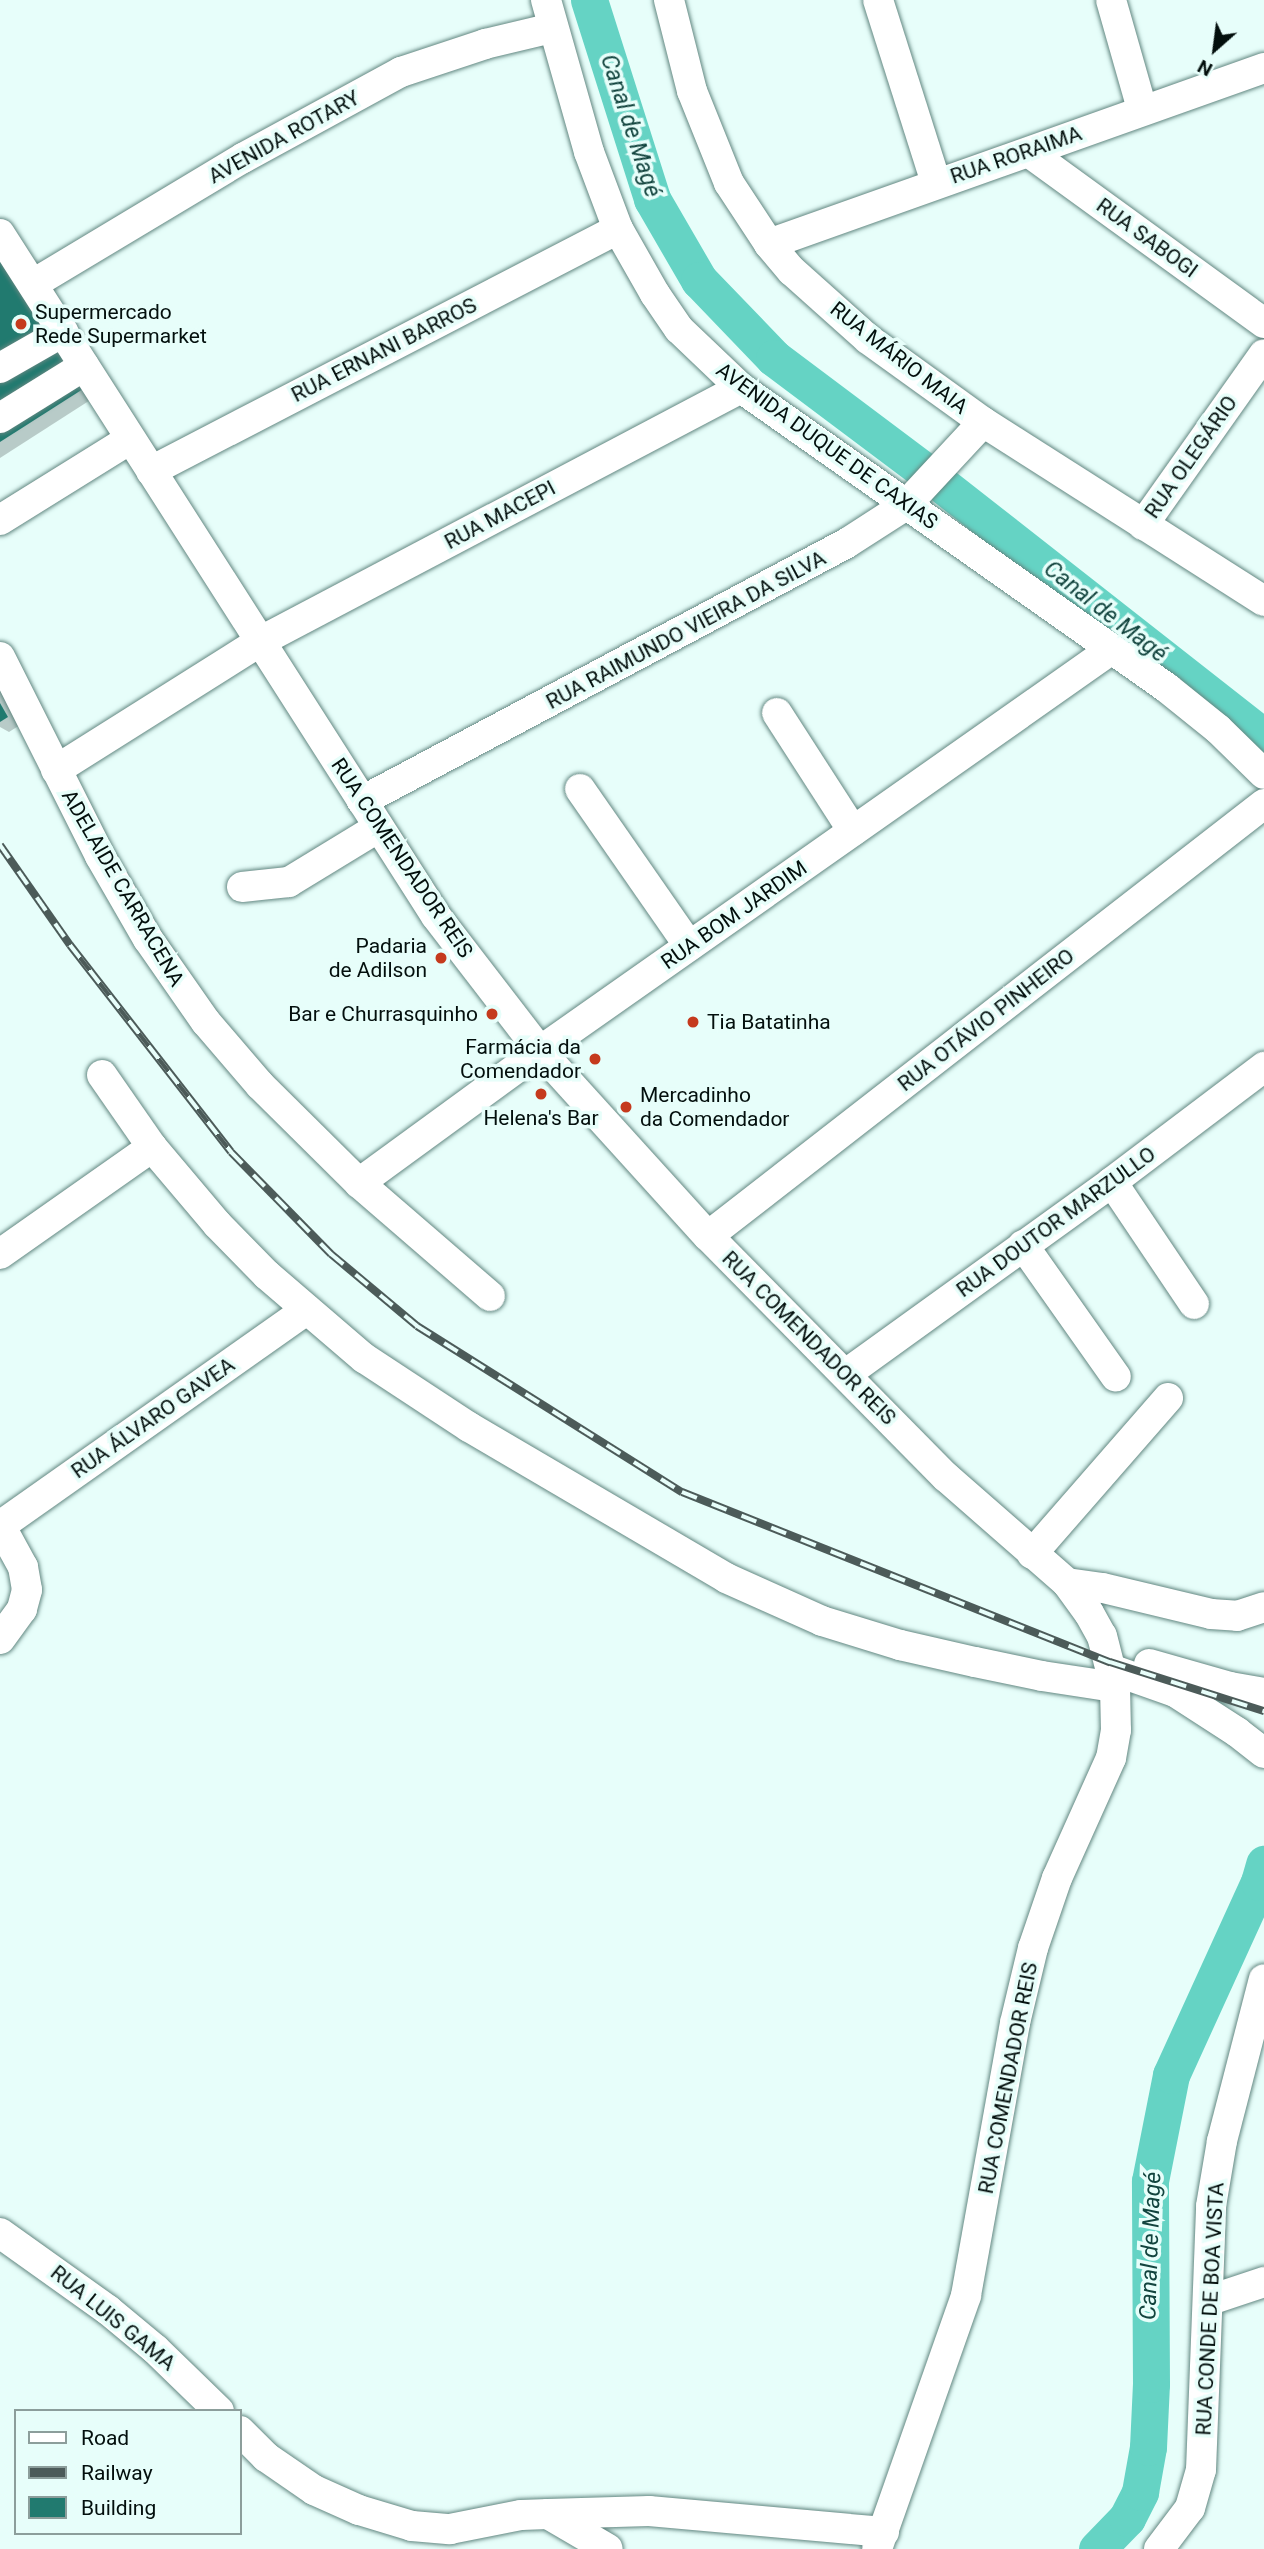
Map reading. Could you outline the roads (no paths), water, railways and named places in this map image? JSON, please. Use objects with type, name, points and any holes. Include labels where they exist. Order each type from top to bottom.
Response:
[{"type":"street","name":"RUA MÁRIO MAIA","points":[[668,0],[692,91],[729,183],[769,243],[792,271],[868,339],[983,422],[1264,601]]},
{"type":"street","points":[[878,0],[936,183]]},
{"type":"street","points":[[1111,0],[1142,109]]},
{"type":"street","name":"AVENIDA DUQUE DE CAXIAS","points":[[549,14],[589,152],[618,229],[655,294],[679,329],[741,388],[1112,649],[1218,729],[1264,774]]},
{"type":"street","name":"AVENIDA ROTARY","points":[[33,285],[243,158],[401,72],[485,44],[549,14]]},
{"type":"street","name":"RUA RORAIMA","points":[[769,243],[936,183],[1030,153],[1142,109],[1264,68]]},
{"type":"street","name":"RUA SABOGI","points":[[1030,153],[1264,323]]},
{"type":"street","name":"RUA ERNANI BARROS","points":[[151,471],[618,229]]},
{"type":"street","name":"RUA COMENDADOR REIS","points":[[0,234],[436,916],[540,1051],[708,1236],[946,1477],[1067,1583],[1089,1613],[1111,1670],[1116,1730],[1111,1758],[1057,1878],[1033,1948],[1016,2023],[966,2296],[881,2541]]},
{"type":"street","points":[[0,368],[63,332]]},
{"type":"street","name":"RUA OLEGÁRIO","points":[[1143,525],[1264,354]]},
{"type":"street","points":[[0,418],[84,366]]},
{"type":"street","name":"RUA MACEPI","points":[[55,770],[259,642],[741,388]]},
{"type":"street","name":"RUA RAIMUNDO VIEIRA DA SILVA","points":[[362,801],[794,573],[906,505],[983,422]]},
{"type":"street","points":[[0,520],[130,439]]},
{"type":"street","name":"RUA BOM JARDIM","points":[[359,1184],[540,1051],[1112,649]]},
{"type":"street","name":"ADELAIDE CARRACENA","points":[[1,658],[100,856],[148,939],[206,1022],[260,1085],[359,1184],[490,1296]]},
{"type":"street","points":[[777,713],[853,831]]},
{"type":"street","points":[[580,789],[689,946]]},
{"type":"street","name":"RUA OTÁVIO PINHEIRO","points":[[708,1236],[1264,804]]},
{"type":"street","points":[[243,887],[289,882],[379,827]]},
{"type":"street","name":"RUA DOUTOR MARZULLO","points":[[846,1374],[1112,1182],[1264,1067]]},
{"type":"street","points":[[102,1075],[152,1147],[225,1232],[306,1310],[404,1387],[726,1578],[822,1621],[901,1644],[1042,1676],[1111,1670],[1264,1693]]},
{"type":"street","points":[[0,1254],[152,1147]]},
{"type":"street","points":[[1112,1182],[1194,1304]]},
{"type":"street","points":[[1023,1245],[1116,1377]]},
{"type":"street","name":"RUA ÁLVARO GAVEA","points":[[0,1526],[306,1310]]},
{"type":"street","points":[[1032,1554],[1168,1398]]},
{"type":"street","points":[[0,1526],[23,1567],[27,1590],[22,1609],[0,1639]]},
{"type":"street","points":[[1067,1583],[1103,1588],[1211,1614],[1237,1616],[1264,1607]]},
{"type":"street","points":[[1111,1670],[1175,1692],[1228,1725],[1264,1753]]},
{"type":"street","name":"RUA CONDE DE BOA VISTA","points":[[1159,2549],[1190,2508],[1201,2470],[1210,2300],[1211,2206],[1222,2141],[1264,1979]]},
{"type":"street","name":"RUA LUIS GAMA","points":[[0,2233],[108,2310],[155,2348],[217,2409]]},
{"type":"street","points":[[1210,2300],[1264,2282]]},
{"type":"street","points":[[242,2433],[266,2457],[314,2490],[359,2510],[412,2526],[450,2529],[521,2515],[649,2511],[881,2541]]},
{"type":"street","points":[[548,2514],[608,2549]]},
{"type":"waterway","name":"Canal de Magé","points":[[589,0],[652,199],[699,280],[774,358],[926,472]]},
{"type":"waterway","name":"Canal de Magé","points":[[945,487],[1264,737]]},
{"type":"waterway","name":"Canal de Magé","points":[[1097,2549],[1127,2518],[1140,2492],[1148,2447],[1151,2384],[1150,2181],[1171,2075],[1259,1882],[1264,1864]]},
{"type":"railway","points":[[0,845],[70,945],[231,1152],[331,1254],[417,1326],[682,1492],[1110,1662],[1264,1711]]},
{"type":"place","name":"Supermercado Rede Supermarket","points":[[21,324]]},
{"type":"place","name":"Padaria de Adilson","points":[[441,958]]},
{"type":"place","name":"Bar e Churrasquinho","points":[[492,1014]]},
{"type":"place","name":"Tia Batatinha","points":[[693,1022]]},
{"type":"place","name":"Farmácia da Comendador","points":[[595,1059]]},
{"type":"place","name":"Helena's Bar","points":[[541,1094]]},
{"type":"place","name":"Mercadinho da Comendador","points":[[626,1107]]}]
